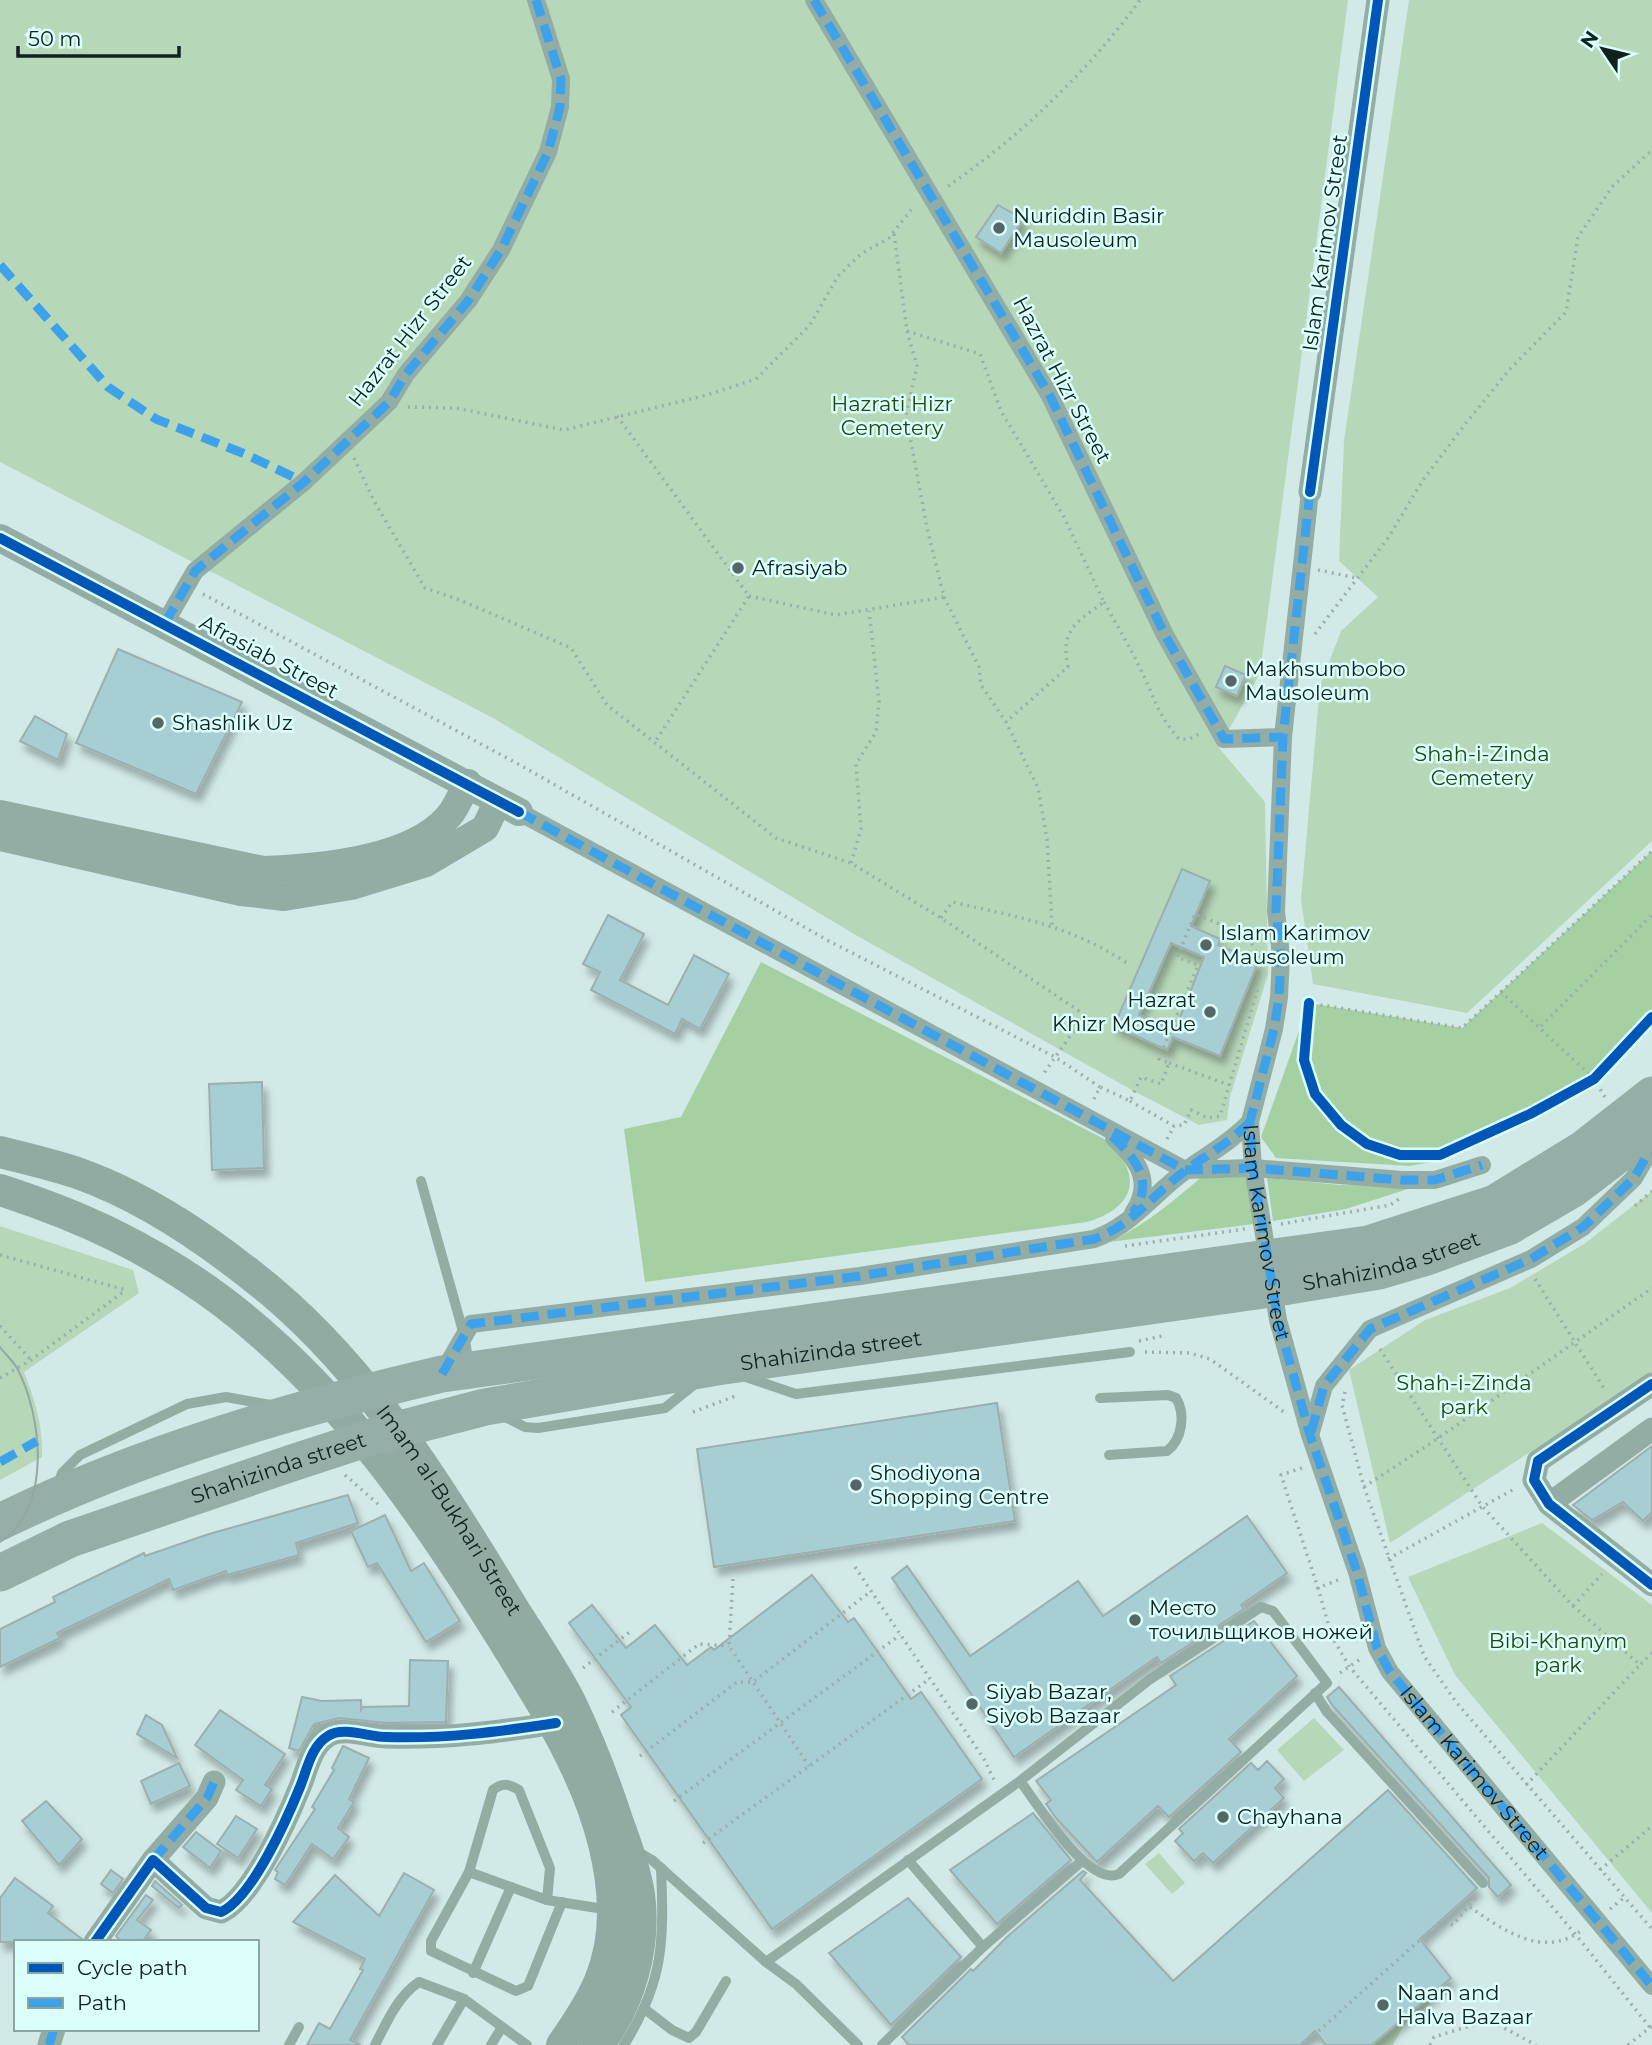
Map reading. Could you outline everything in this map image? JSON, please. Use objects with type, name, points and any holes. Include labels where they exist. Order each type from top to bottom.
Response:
[{"type":"main road","name":"Shahizinda street","points":[[0,1522],[54,1497],[298,1410],[459,1360],[1368,1244],[1495,1203],[1583,1149],[1652,1095]]},
{"type":"main road","name":"Shahizinda street","points":[[0,1573],[70,1539],[368,1438],[485,1408],[717,1367],[1271,1289],[1379,1271],[1427,1257],[1508,1227],[1573,1189],[1652,1129]]},
{"type":"main road","name":"Imam al-Bukhari Street","points":[[0,1152],[81,1175],[168,1216],[246,1271],[305,1322],[353,1374],[396,1428],[449,1529],[524,1650],[575,1713],[601,1772],[626,1845],[639,1897],[640,1934],[631,1982],[613,2041]]},
{"type":"main road","name":"Imam al-Bukhari Street","points":[[0,1190],[68,1211],[136,1245],[222,1301],[287,1355],[449,1529]]},
{"type":"main road","points":[[54,1497],[70,1539]]},
{"type":"main road","name":"Imam al-Bukhari Street","points":[[524,1650],[584,1784],[605,1854],[613,1911],[604,1977],[592,2004],[562,2045]]},
{"type":"street","name":"Hazrat Hizr Street","points":[[164,624],[195,571],[348,443],[389,402],[406,374],[468,301],[501,250],[548,152],[558,119],[561,79],[536,0]]},
{"type":"street","name":"Hazrat Hizr Street","points":[[814,0],[1049,396],[1165,635],[1216,723]]},
{"type":"street","name":"Islam Karimov Street","points":[[1378,0],[1310,492],[1289,668],[1283,737],[1276,911],[1281,956],[1279,997],[1274,1029],[1250,1122],[1253,1168],[1278,1320],[1310,1435],[1357,1572],[1377,1648],[1390,1672],[1652,1986]]},
{"type":"street","name":"Afrasiab Street","points":[[0,538],[509,806]]},
{"type":"street","points":[[1216,723],[1224,738],[1283,737]]},
{"type":"street","points":[[0,814],[263,870],[292,869],[349,863],[394,850],[430,830],[450,814],[468,783]]},
{"type":"street","points":[[0,837],[241,892],[284,897],[351,886],[426,863],[485,828],[509,806],[1185,1170],[1253,1168],[1402,1180],[1435,1180],[1482,1165]]},
{"type":"street","points":[[1091,1119],[1127,1151],[1144,1180],[1140,1203],[1126,1224]]},
{"type":"street","points":[[459,1360],[471,1324],[943,1263],[1094,1239],[1126,1224],[1185,1170],[1216,1152],[1250,1122]]},
{"type":"street","points":[[1310,1435],[1324,1386],[1370,1329],[1531,1259],[1583,1227],[1634,1178],[1646,1157],[1652,1154]]},
{"type":"street","points":[[1652,1384],[1538,1461],[1534,1480],[1549,1504],[1652,1585]]},
{"type":"street","points":[[1549,1504],[1652,1429]]},
{"type":"street","points":[[153,1860],[206,1908],[221,1912],[236,1903],[259,1866],[286,1818],[317,1747],[328,1735],[349,1733],[440,1739],[556,1723]]},
{"type":"street","points":[[96,1940],[153,1860],[207,1798],[214,1782]]},
{"type":"lane","points":[[421,1181],[459,1360]]},
{"type":"lane","points":[[717,1367],[796,1394],[1130,1352]]},
{"type":"lane","points":[[1100,1398],[1168,1395],[1176,1398],[1180,1404],[1179,1439],[1174,1446],[1167,1451],[1109,1455]]},
{"type":"lane","points":[[766,1962],[1020,1781],[1149,1680],[1261,1607],[1273,1611],[1327,1683],[1119,1874],[1111,1878],[1101,1875],[1082,1861],[1020,1781]]},
{"type":"lane","points":[[1315,1693],[1326,1712],[1483,1883]]},
{"type":"lane","points":[[547,1899],[550,1868],[519,1790],[510,1784],[500,1784],[493,1790],[469,1872],[431,1941],[431,1951],[516,1991],[528,1986],[562,1902]]},
{"type":"lane","points":[[626,1845],[661,1868],[766,1962],[796,1984],[858,2045]]},
{"type":"lane","points":[[908,1860],[984,1947]]},
{"type":"lane","points":[[882,2045],[984,1947],[1082,1861]]},
{"type":"lane","points":[[613,2041],[646,2010],[657,1979],[664,1927],[661,1868]]},
{"type":"lane","points":[[469,1872],[547,1899],[613,1911]]},
{"type":"lane","points":[[473,1973],[511,1887]]},
{"type":"lane","points":[[646,2010],[672,2030],[689,2038],[696,2032],[726,1981]]},
{"type":"lane","points":[[375,2045],[392,2011],[408,1990],[419,1982],[464,1999],[527,2045]]},
{"type":"lane","points":[[438,2045],[464,1999]]},
{"type":"lane","points":[[289,2045],[299,2027]]},
{"type":"lane","points":[[491,2045],[502,2027]]},
{"type":"path","points":[[389,402],[408,407],[456,408],[564,429],[707,395],[756,379],[810,325],[838,276],[861,254],[893,233],[930,193],[999,149],[1109,43],[1140,0]]},
{"type":"path","points":[[1289,668],[1388,538],[1423,480],[1466,423],[1510,369],[1566,312],[1578,237],[1613,186],[1652,150]]},
{"type":"path","points":[[893,233],[907,331],[917,366],[906,415],[927,528],[944,597],[979,667],[981,685],[1006,722],[1038,788],[1047,839],[1052,925]]},
{"type":"path","points":[[907,331],[980,354],[1001,411],[1064,517],[1104,602],[1141,669],[1151,698],[1163,720],[1180,739],[1189,739],[1216,723]]},
{"type":"path","points":[[617,416],[749,596],[836,615],[944,597]]},
{"type":"path","points":[[348,443],[374,500],[425,588],[571,648],[607,705],[776,838],[851,863],[941,918],[1085,1015],[1033,1088]]},
{"type":"path","points":[[1301,567],[1357,578]]},
{"type":"path","points":[[185,585],[520,765],[827,940],[1055,1057],[1100,1087],[1174,1126],[1184,1125],[1191,1110],[1208,1118],[1220,1116],[1260,983]]},
{"type":"path","points":[[655,742],[749,596]]},
{"type":"path","points":[[1006,722],[1068,667],[1067,638],[1072,627],[1104,602]]},
{"type":"path","points":[[851,863],[861,829],[856,764],[876,732],[879,701],[869,610]]},
{"type":"path","points":[[1652,851],[1462,1028],[1309,1003],[1304,1060],[1315,1094],[1340,1125],[1367,1144],[1400,1155],[1440,1155],[1530,1114],[1594,1079],[1652,1017]]},
{"type":"path","points":[[941,918],[952,902],[1052,925],[1094,941],[1127,963]]},
{"type":"path","points":[[1229,1085],[1159,1059],[1198,965],[1177,957],[1195,914],[1248,936],[1257,953]]},
{"type":"path","points":[[1541,1026],[1652,915]]},
{"type":"path","points":[[1501,992],[1541,1026],[1594,1079],[1607,1099]]},
{"type":"path","points":[[1130,1101],[1141,1077],[1161,1084],[1169,1063]]},
{"type":"path","points":[[1091,1119],[1100,1087]]},
{"type":"path","points":[[1628,1213],[1652,1191]]},
{"type":"path","points":[[0,1378],[31,1360],[126,1290],[1,1256]]},
{"type":"path","points":[[1523,1283],[1545,1272]]},
{"type":"path","points":[[1535,1279],[1616,1408]]},
{"type":"path","points":[[1364,1487],[1652,1288]]},
{"type":"path","points":[[0,1326],[31,1360]]},
{"type":"path","points":[[1374,1339],[1482,1506],[1573,1606],[1640,1665]]},
{"type":"path","points":[[1130,1352],[1190,1353],[1210,1359],[1248,1384],[1310,1435]]},
{"type":"path","points":[[1347,1382],[1342,1405],[1364,1487],[1424,1656],[1457,1702],[1526,1785],[1652,1929]]},
{"type":"path","points":[[1320,1463],[1281,1475],[1332,1637],[1349,1667],[1576,1935],[1651,2028],[1628,2045]]},
{"type":"path","points":[[1388,1559],[1534,1480]]},
{"type":"path","points":[[1573,1606],[1617,1558]]},
{"type":"path","points":[[855,1567],[928,1680],[984,1759],[1001,1793]]},
{"type":"path","points":[[1318,1588],[1357,1572]]},
{"type":"path","points":[[733,1579],[729,1646],[809,1766]]},
{"type":"path","points":[[640,1756],[737,1682],[753,1682],[870,1592]]},
{"type":"path","points":[[583,1668],[631,1632]]},
{"type":"path","points":[[674,1801],[900,1635]]},
{"type":"path","points":[[612,1712],[699,1644],[729,1646]]},
{"type":"path","points":[[1327,1683],[1377,1648]]},
{"type":"path","points":[[1526,1785],[1652,1653]]},
{"type":"path","points":[[703,1843],[928,1680]]},
{"type":"path","points":[[1600,1870],[1652,1826]]},
{"type":"path","points":[[1303,2045],[1441,1921],[1453,1925],[1470,1907],[1483,1883]]},
{"type":"path","points":[[1470,1907],[1514,1934],[1538,1943],[1570,1940],[1625,1897]]},
{"type":"path","points":[[1430,2045],[1434,2037],[1489,2020],[1536,2045]]},
{"type":"green space","name":"Hazrati Hizr Cemetery","points":[[0,0],[1348,0],[1260,673],[1219,748],[1265,802],[1268,974],[1230,1097],[1227,1120],[1199,1125],[1130,1089],[854,934],[493,718],[0,462]]},
{"type":"green space","name":"Shah-i-Zinda Cemetery","points":[[1409,0],[1652,0],[1652,841],[1467,1013],[1313,984],[1301,899],[1320,686],[1341,631],[1378,597],[1339,561],[1344,441]]},
{"type":"green space","points":[[1652,851],[1652,1009],[1592,1077],[1440,1155],[1442,1160],[1410,1166],[1276,1158],[1261,1137],[1309,1003],[1462,1028]]},
{"type":"green space","points":[[761,962],[1104,1139],[1125,1164],[1129,1188],[1125,1198],[1104,1216],[1087,1222],[645,1282],[624,1129],[681,1117]]},
{"type":"green space","points":[[1204,1175],[1249,1175],[1254,1224],[1109,1242],[1147,1220]]},
{"type":"green space","points":[[1267,1178],[1340,1185],[1417,1186],[1346,1209],[1273,1221]]},
{"type":"green space","name":"Shah-i-Zinda park","points":[[1652,1191],[1652,1373],[1390,1543],[1349,1370],[1425,1320],[1510,1288],[1584,1244]]},
{"type":"green space","points":[[0,1226],[133,1270],[139,1293],[24,1372],[38,1413],[42,1457],[0,1480]]},
{"type":"green space","name":"Bibi-Khanym park","points":[[1542,1523],[1652,1605],[1652,1913],[1455,1675],[1408,1577]]},
{"type":"green space","points":[[1314,1718],[1344,1750],[1304,1781],[1277,1750]]},
{"type":"green space","points":[[1159,1853],[1185,1883],[1172,1894],[1145,1864]]},
{"type":"green space","points":[[1436,1982],[1443,1993],[1403,2026],[1393,2045],[1371,2045]]},
{"type":"building","name":"Nuriddin Basir Mausoleum","points":[[998,205],[1023,219],[1001,253],[976,237]]},
{"type":"building","name":"Shashlik Uz","points":[[118,649],[242,702],[196,794],[76,743]]},
{"type":"building","name":"Makhsumbobo Mausoleum","points":[[1225,666],[1246,675],[1237,696],[1216,687]]},
{"type":"building","points":[[35,716],[67,734],[58,760],[20,741]]},
{"type":"building","points":[[1182,869],[1210,881],[1191,926],[1220,939],[1218,945],[1258,962],[1220,1056],[1173,1037],[1167,1050],[1114,1026]],"holes":[[[1171,943],[1204,957],[1175,1030],[1139,1015]]]},
{"type":"building","points":[[608,915],[644,934],[620,980],[668,1005],[694,955],[729,974],[700,1029],[682,1019],[675,1034],[591,990],[600,972],[583,964]]},
{"type":"building","points":[[262,1082],[264,1168],[212,1170],[209,1084]]},
{"type":"building","name":"Shodiyona Shopping Centre","points":[[997,1403],[1015,1521],[714,1567],[697,1449]]},
{"type":"building","points":[[1652,1446],[1652,1512],[1643,1521],[1623,1502],[1592,1520],[1573,1505]]},
{"type":"building","points":[[348,1495],[358,1523],[296,1543],[299,1555],[227,1575],[226,1571],[173,1590],[169,1579],[57,1633],[60,1638],[0,1667],[0,1629],[55,1602],[53,1597],[144,1553],[145,1556],[209,1534]]},
{"type":"building","points":[[385,1515],[411,1571],[424,1563],[460,1621],[426,1642],[377,1563],[368,1567],[351,1531]]},
{"type":"building","points":[[1247,1516],[1287,1573],[1241,1605],[1244,1609],[1161,1663],[1157,1657],[1014,1757],[892,1578],[907,1566],[970,1656],[1078,1581],[1103,1616]]},
{"type":"building","points":[[812,1575],[848,1622],[854,1618],[911,1699],[921,1692],[982,1779],[772,1929],[621,1715],[631,1707],[569,1623],[592,1605],[626,1648],[655,1625],[687,1665],[711,1647],[714,1650]]},
{"type":"building","points":[[1254,1621],[1297,1676],[1229,1739],[1241,1752],[1169,1817],[1158,1806],[1097,1862],[1057,1819],[1046,1804],[1051,1800],[1036,1781],[1176,1685],[1170,1676]]},
{"type":"building","points":[[410,1660],[448,1661],[446,1722],[387,1723],[339,1718],[314,1724],[299,1751],[289,1748],[302,1697],[322,1701],[361,1700],[361,1710],[363,1707],[409,1706]]},
{"type":"building","points":[[1339,1687],[1511,1885],[1498,1897],[1489,1887],[1489,1878],[1332,1705],[1327,1697]]},
{"type":"building","points":[[220,1710],[285,1754],[265,1785],[272,1789],[261,1806],[236,1790],[243,1780],[195,1745]]},
{"type":"building","points":[[146,1715],[162,1725],[177,1758],[137,1734]]},
{"type":"building","points":[[343,1746],[369,1758],[349,1799],[354,1802],[338,1828],[349,1837],[333,1859],[312,1844],[285,1885],[275,1879],[278,1872],[275,1870],[315,1809],[312,1807],[334,1770],[332,1768]]},
{"type":"building","name":"Chayhana","points":[[1267,1761],[1284,1779],[1275,1788],[1284,1798],[1213,1863],[1203,1853],[1194,1861],[1175,1841],[1183,1833],[1179,1829],[1251,1763],[1258,1770]]},
{"type":"building","points":[[179,1763],[190,1786],[151,1804],[141,1781]]},
{"type":"building","points":[[1388,1790],[1477,1888],[1420,1939],[1451,1978],[1372,2045],[1326,2045],[1315,2031],[1300,2045],[909,2045],[902,2037],[971,1969],[973,1971],[1008,1936],[1083,1871],[1086,1873],[1080,1880],[1173,1981]]},
{"type":"building","points":[[46,1801],[82,1839],[59,1865],[22,1821]]},
{"type":"building","points":[[1033,1813],[1071,1860],[997,1924],[950,1870]]},
{"type":"building","points":[[236,1816],[257,1829],[238,1858],[217,1844]]},
{"type":"building","points":[[196,1832],[221,1851],[210,1868],[183,1847]]},
{"type":"building","points":[[111,1870],[123,1879],[113,1893],[101,1884]]},
{"type":"building","points":[[404,1873],[434,1890],[350,2040],[361,2045],[307,2045],[319,2023],[330,2029],[363,1970],[360,1969],[365,1959],[293,1922],[335,1875],[379,1916]]},
{"type":"building","points":[[15,1878],[53,1906],[48,1913],[82,1940],[0,1942],[0,1898]]},
{"type":"building","points":[[155,1881],[182,1905],[179,1908],[152,1886]]},
{"type":"building","points":[[146,1895],[153,1900],[137,1920],[151,1930],[144,1940],[119,1940],[116,1936]]},
{"type":"building","points":[[908,1898],[961,1957],[891,2025],[829,1953]]},
{"type":"tram line","points":[[0,1347],[17,1368],[26,1388],[37,1435],[38,1460],[29,1507],[17,1527],[0,1542]]},
{"type":"marked path","points":[[165,623],[195,571],[304,482],[389,402],[406,374],[468,301],[501,250],[548,152],[560,107],[561,79],[536,0]]},
{"type":"marked path","points":[[814,0],[1050,396],[1165,635],[1224,739],[1283,737]]},
{"type":"marked path","points":[[0,265],[108,387],[156,419],[245,454],[304,482]]},
{"type":"marked path","points":[[1310,492],[1283,737],[1276,911],[1281,956],[1279,997],[1274,1029],[1250,1122],[1253,1168],[1278,1320],[1310,1435],[1357,1572],[1377,1648],[1390,1672],[1652,1986]]},
{"type":"marked path","points":[[519,812],[1185,1170],[1253,1168],[1402,1180],[1435,1180],[1482,1165]]},
{"type":"marked path","points":[[442,1374],[471,1324],[860,1276],[1094,1239],[1120,1226],[1174,1180],[1226,1143],[1250,1122]]},
{"type":"marked path","points":[[1112,1136],[1140,1171],[1142,1191],[1133,1213]]},
{"type":"marked path","points":[[1311,1432],[1324,1386],[1370,1329],[1531,1259],[1583,1227],[1634,1178],[1646,1157],[1652,1154]]},
{"type":"marked path","points":[[0,1462],[37,1441]]},
{"type":"marked path","points":[[153,1860],[207,1798],[214,1782]]},
{"type":"marked path","points":[[49,2045],[53,2031]]},
{"type":"cycle path","points":[[1310,492],[1378,0]]},
{"type":"cycle path","points":[[0,538],[519,812]]},
{"type":"cycle path","points":[[1309,1003],[1304,1060],[1315,1094],[1341,1125],[1367,1144],[1400,1155],[1440,1155],[1530,1114],[1594,1079],[1652,1017]]},
{"type":"cycle path","points":[[1652,1384],[1538,1461],[1534,1480],[1549,1504],[1652,1585]]},
{"type":"cycle path","points":[[96,1940],[153,1860],[206,1908],[221,1912],[233,1904],[245,1891],[267,1856],[317,1746],[334,1733],[386,1737],[450,1736],[556,1723]]},
{"type":"place","name":"Nuriddin Basir Mausoleum","points":[[999,228]]},
{"type":"place","name":"Afrasiyab","points":[[738,568]]},
{"type":"place","name":"Makhsumbobo Mausoleum","points":[[1231,681]]},
{"type":"place","name":"Shashlik Uz","points":[[158,723]]},
{"type":"place","name":"Islam Karimov Mausoleum","points":[[1206,945]]},
{"type":"place","name":"Hazrat Khizr Mosque","points":[[1210,1012]]},
{"type":"place","name":"Shodiyona Shopping Centre","points":[[856,1485]]},
{"type":"place","name":"Место точильщиков ножей","points":[[1135,1620]]},
{"type":"place","name":"Siyab Bazar, Siyob Bazaar","points":[[972,1704]]},
{"type":"place","name":"Chayhana","points":[[1223,1817]]},
{"type":"place","name":"Naan and Halva Bazaar","points":[[1383,2005]]}]
